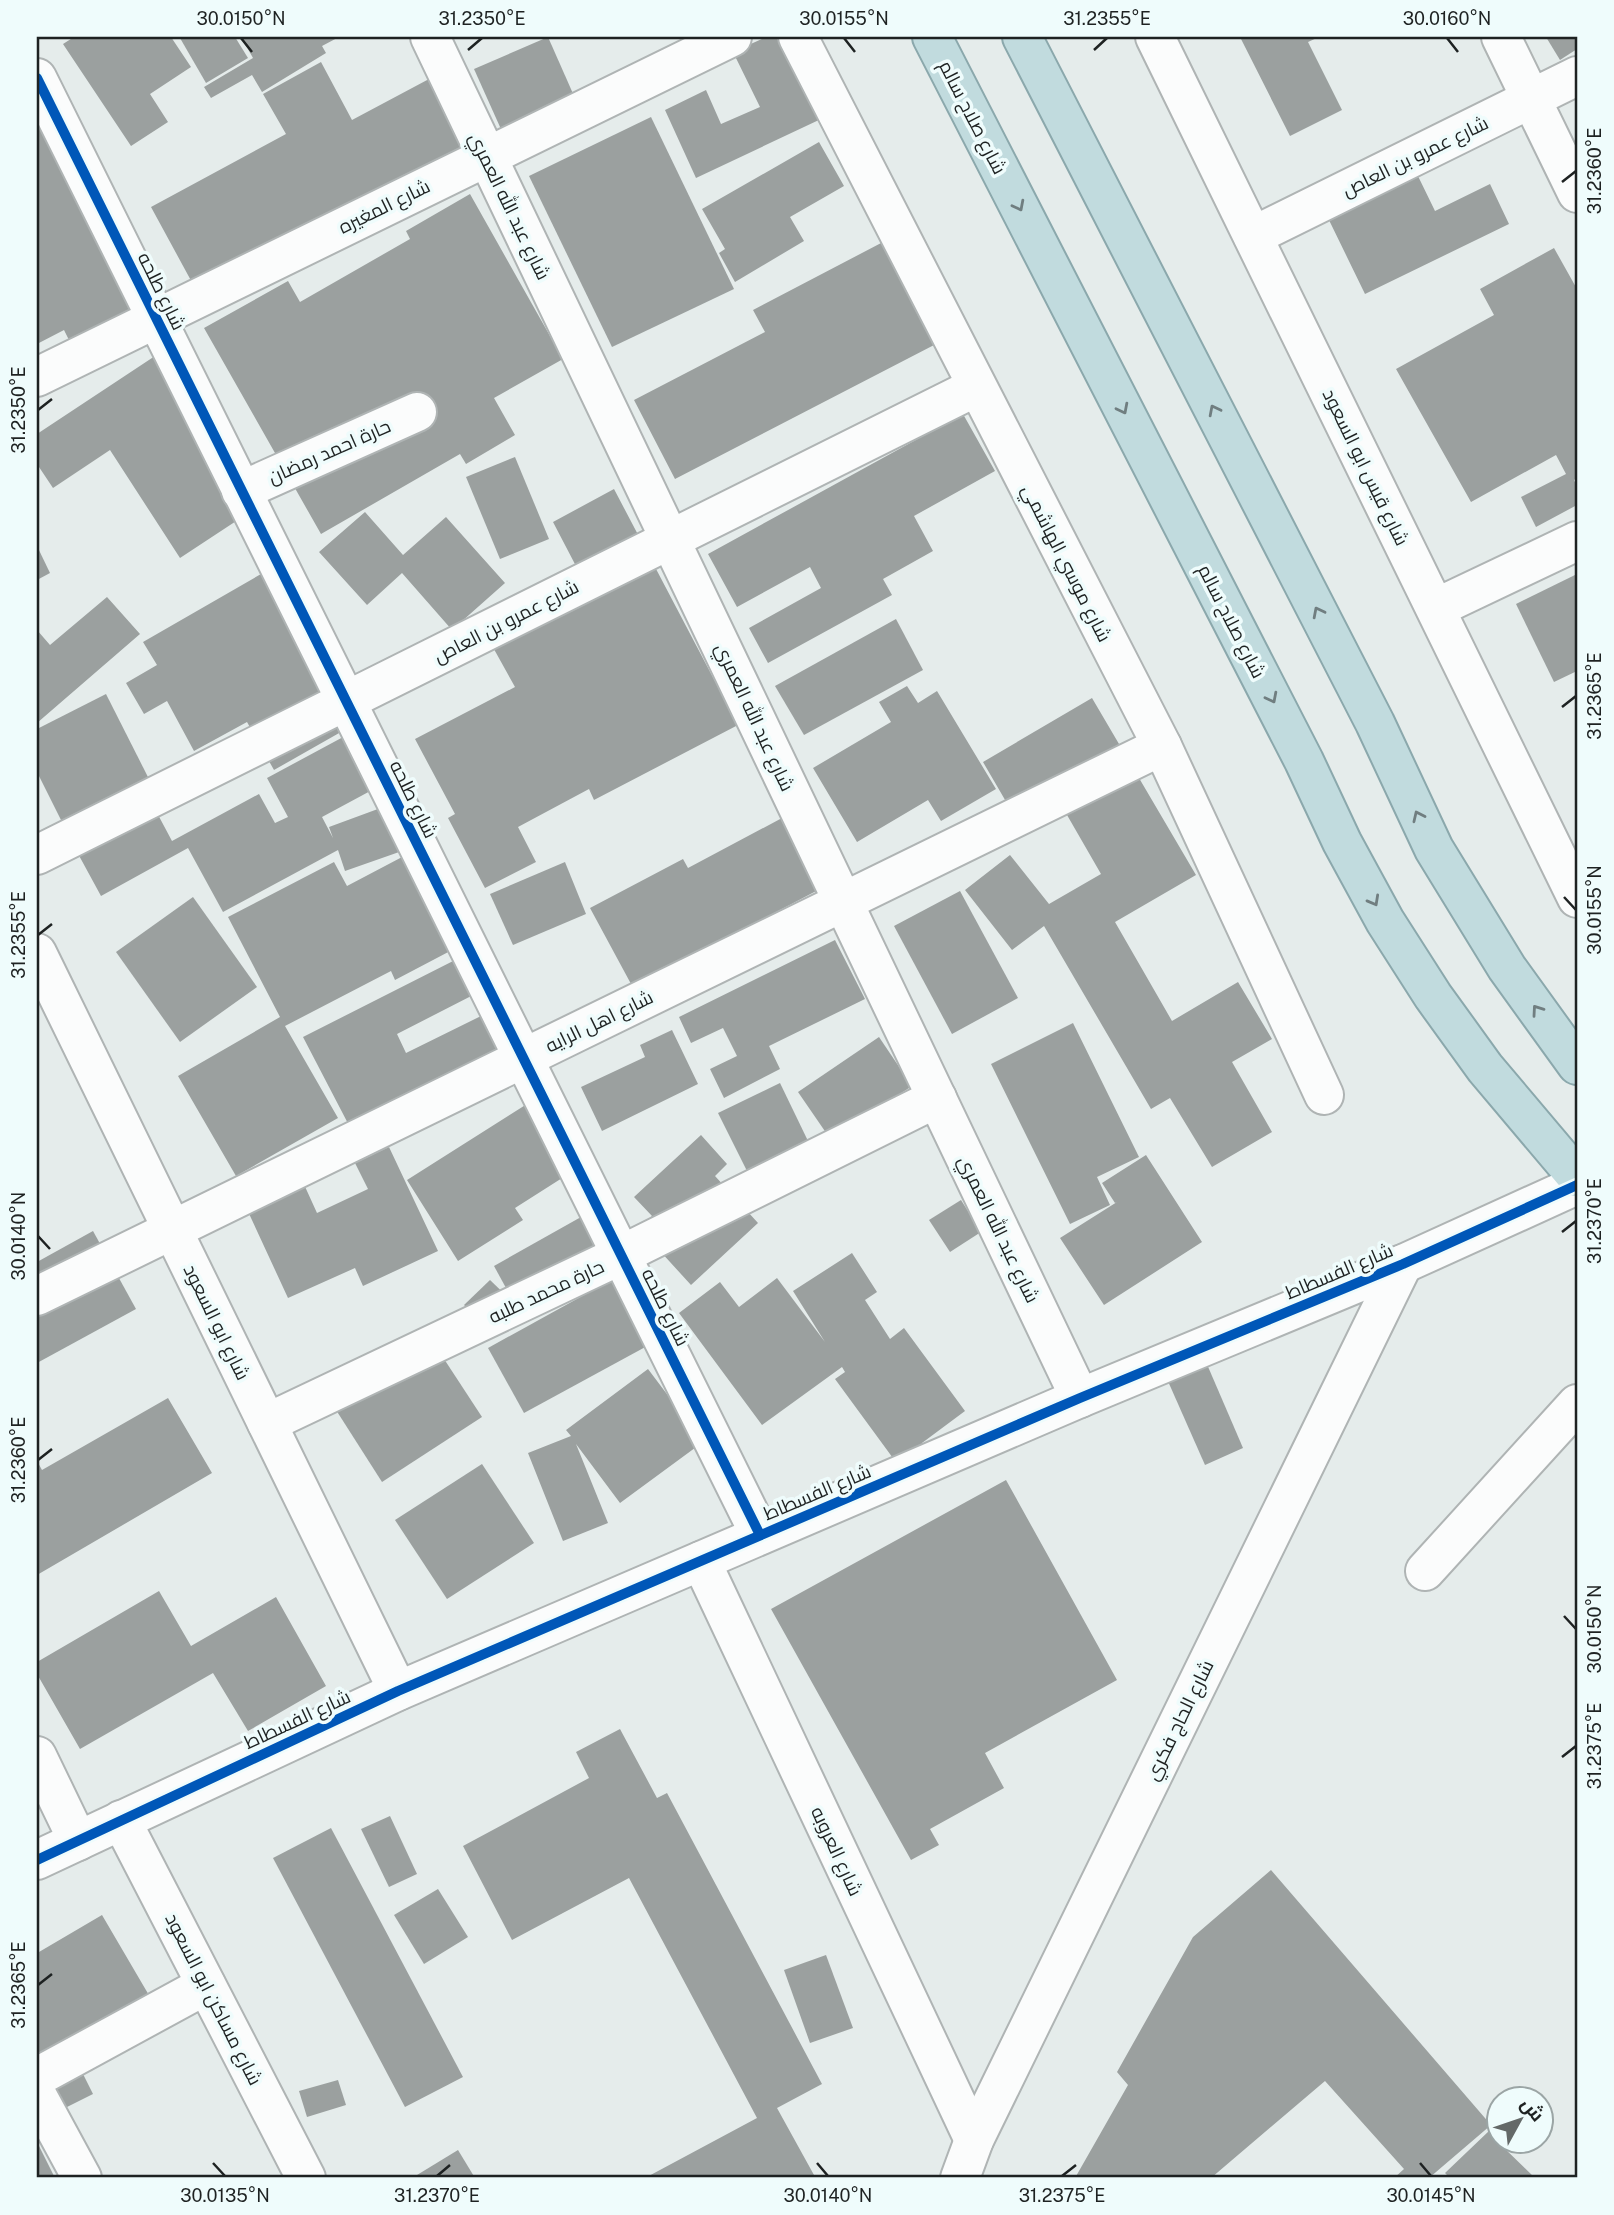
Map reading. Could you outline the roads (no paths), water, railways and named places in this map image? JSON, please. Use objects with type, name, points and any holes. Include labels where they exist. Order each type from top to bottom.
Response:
[{"type":"highway","name":"شارع صلاح سالم","points":[[932,37],[1304,761],[1342,842],[1385,921],[1433,996],[1485,1068],[1577,1177]]},
{"type":"highway","points":[[1022,37],[1374,723],[1434,849],[1507,968],[1577,1065]]},
{"type":"street","name":"شارع عبد الله العمري","points":[[430,37],[1080,1398]]},
{"type":"street","name":"شارع المغيره","points":[[37,377],[732,37]]},
{"type":"street","name":"شارع موسي الهاشمي","points":[[798,37],[1162,746],[1324,1095]]},
{"type":"street","name":"شارع قيس ابو السعود","points":[[1155,37],[1577,898]]},
{"type":"street","points":[[1501,37],[1577,193]]},
{"type":"street","name":"شارع عمرو بن العاص","points":[[1253,236],[1577,76]]},
{"type":"street","name":"شارع طلحه","points":[[37,78],[760,1535]]},
{"type":"street","name":"شارع عمرو بن العاص","points":[[37,855],[976,387]]},
{"type":"street","name":"حارة احمد رمضان","points":[[242,491],[417,412]]},
{"type":"street","points":[[1436,608],[1577,541]]},
{"type":"street","name":"شارع اهل الرايه","points":[[37,1296],[1162,746]]},
{"type":"street","name":"شارع ابو السعود","points":[[37,953],[398,1691]]},
{"type":"street","name":"حارة محمد طلبه","points":[[267,1423],[621,1255],[937,1098]]},
{"type":"street","name":"شارع الفسطاط","points":[[37,1860],[398,1691],[1080,1398],[1403,1264],[1577,1185]]},
{"type":"street","name":"شارع الحاج فكري","points":[[960,2178],[974,2140],[1403,1264]]},
{"type":"street","points":[[1426,1572],[1577,1404]]},
{"type":"street","name":"شارع العروبه","points":[[701,1561],[974,2140]]},
{"type":"street","points":[[37,1756],[78,1841]]},
{"type":"street","name":"شارع مساكن ابو السعود","points":[[121,1821],[306,2178]]},
{"type":"street","points":[[37,2077],[206,1985]]},
{"type":"street","points":[[37,2095],[82,2178]]}]
